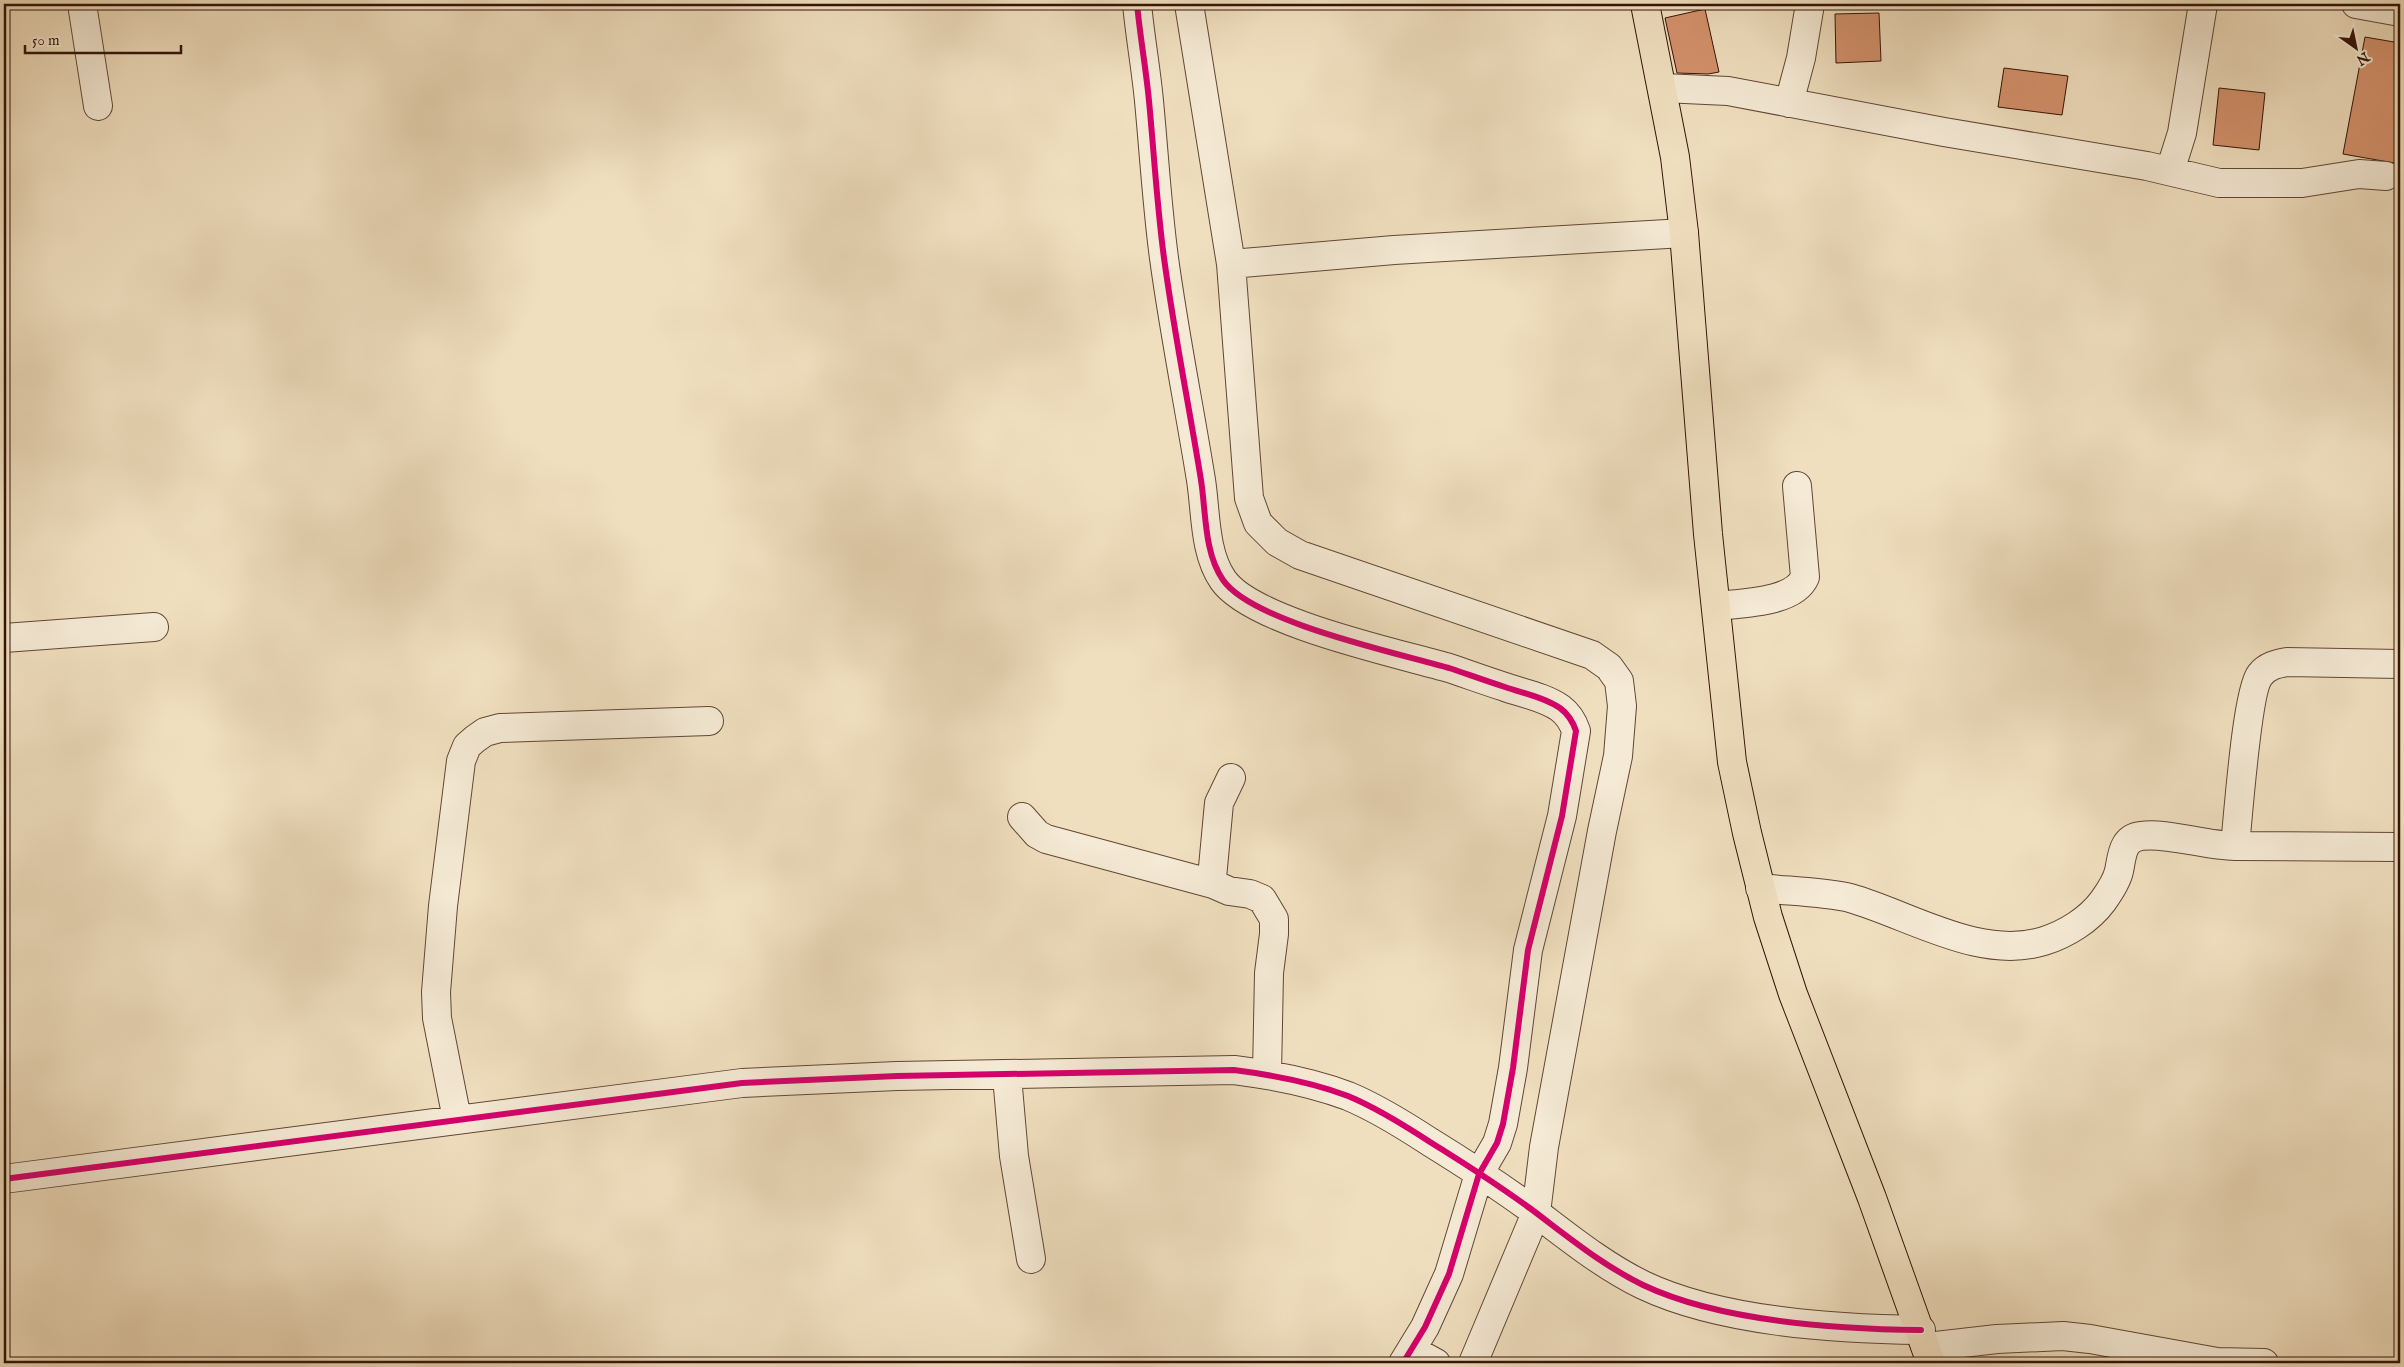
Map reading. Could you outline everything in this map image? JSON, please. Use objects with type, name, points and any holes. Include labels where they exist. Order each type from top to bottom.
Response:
[{"type":"main road","points":[[1645,4],[1675,157],[1684,233],[1708,534],[1732,762],[1760,888],[1793,994],[1926,1347]]},
{"type":"street","points":[[82,4],[98,106]]},
{"type":"street","points":[[1137,4],[1164,256],[1176,342],[1201,481],[1211,552],[1216,568],[1223,580],[1230,590],[1272,614],[1337,637],[1452,669],[1549,702],[1572,720],[1576,731],[1562,816],[1528,950],[1503,1124],[1449,1274],[1425,1327],[1418,1358]]},
{"type":"street","points":[[1189,4],[1231,264],[1249,498],[1258,524],[1277,542],[1300,556],[1592,655],[1609,666],[1619,681],[1622,706],[1618,756],[1602,831],[1532,1210],[1473,1363]]},
{"type":"street","points":[[1789,103],[1801,58],[1810,4]]},
{"type":"street","points":[[2170,171],[2182,133],[2203,4]]},
{"type":"street","points":[[2356,4],[2400,12]]},
{"type":"street","points":[[1662,88],[1728,91],[2170,171],[2219,183],[2302,183],[2359,174],[2386,176]]},
{"type":"street","points":[[1231,264],[1394,250],[1684,233]]},
{"type":"street","points":[[1716,606],[1786,596],[1801,586],[1804,577],[1797,486]]},
{"type":"street","points":[[4,638],[154,627]]},
{"type":"street","points":[[2235,846],[2251,702],[2258,676],[2274,664],[2287,662],[2400,664]]},
{"type":"street","points":[[457,1119],[441,1042],[436,992],[453,824],[461,761],[467,746],[485,732],[500,728],[709,721]]},
{"type":"street","points":[[1213,884],[1219,803],[1231,778]]},
{"type":"street","points":[[1022,817],[1037,834],[1046,839],[1213,884],[1229,891],[1250,894],[1262,899],[1274,919],[1269,972],[1267,1074]]},
{"type":"street","points":[[1760,888],[1850,898],[1899,918],[1983,943],[2021,946],[2043,942],[2069,931],[2086,918],[2102,902],[2118,872],[2122,850],[2130,840],[2139,836],[2154,835],[2235,846],[2400,847]]},
{"type":"street","points":[[4,1179],[742,1082],[897,1076],[1006,1076],[1234,1070],[1267,1074],[1310,1084],[1348,1096],[1387,1115],[1484,1177],[1612,1269],[1644,1286],[1698,1305],[1824,1326],[1926,1347],[1997,1339],[2063,1336],[2090,1339],[2217,1362],[2264,1363]]},
{"type":"street","points":[[1006,1076],[1014,1156],[1032,1258]]},
{"type":"building","points":[[1705,9],[1719,72],[1708,74],[1677,73],[1665,18]]},
{"type":"building","points":[[1879,13],[1881,61],[1836,63],[1835,14]]},
{"type":"building","points":[[2365,37],[2400,43],[2400,164],[2343,154]]},
{"type":"building","points":[[2004,68],[2068,76],[2062,115],[1998,107]]},
{"type":"building","points":[[2219,88],[2265,93],[2259,150],[2213,145]]},
{"type":"cycle path","points":[[1137,4],[1148,89],[1159,219],[1168,286],[1201,480],[1209,545],[1212,557],[1223,580],[1239,595],[1263,609],[1294,622],[1362,645],[1449,668],[1547,701],[1565,713],[1572,721],[1576,731],[1562,816],[1528,950],[1513,1068],[1503,1124],[1497,1143],[1479,1174],[1449,1274],[1425,1327],[1403,1363]]},
{"type":"cycle path","points":[[4,1179],[742,1083],[897,1076],[1234,1070],[1306,1083],[1348,1096],[1369,1106],[1410,1129],[1494,1183],[1585,1250],[1613,1268],[1643,1285],[1674,1298],[1707,1308],[1779,1321],[1852,1328],[1921,1330]]}]
